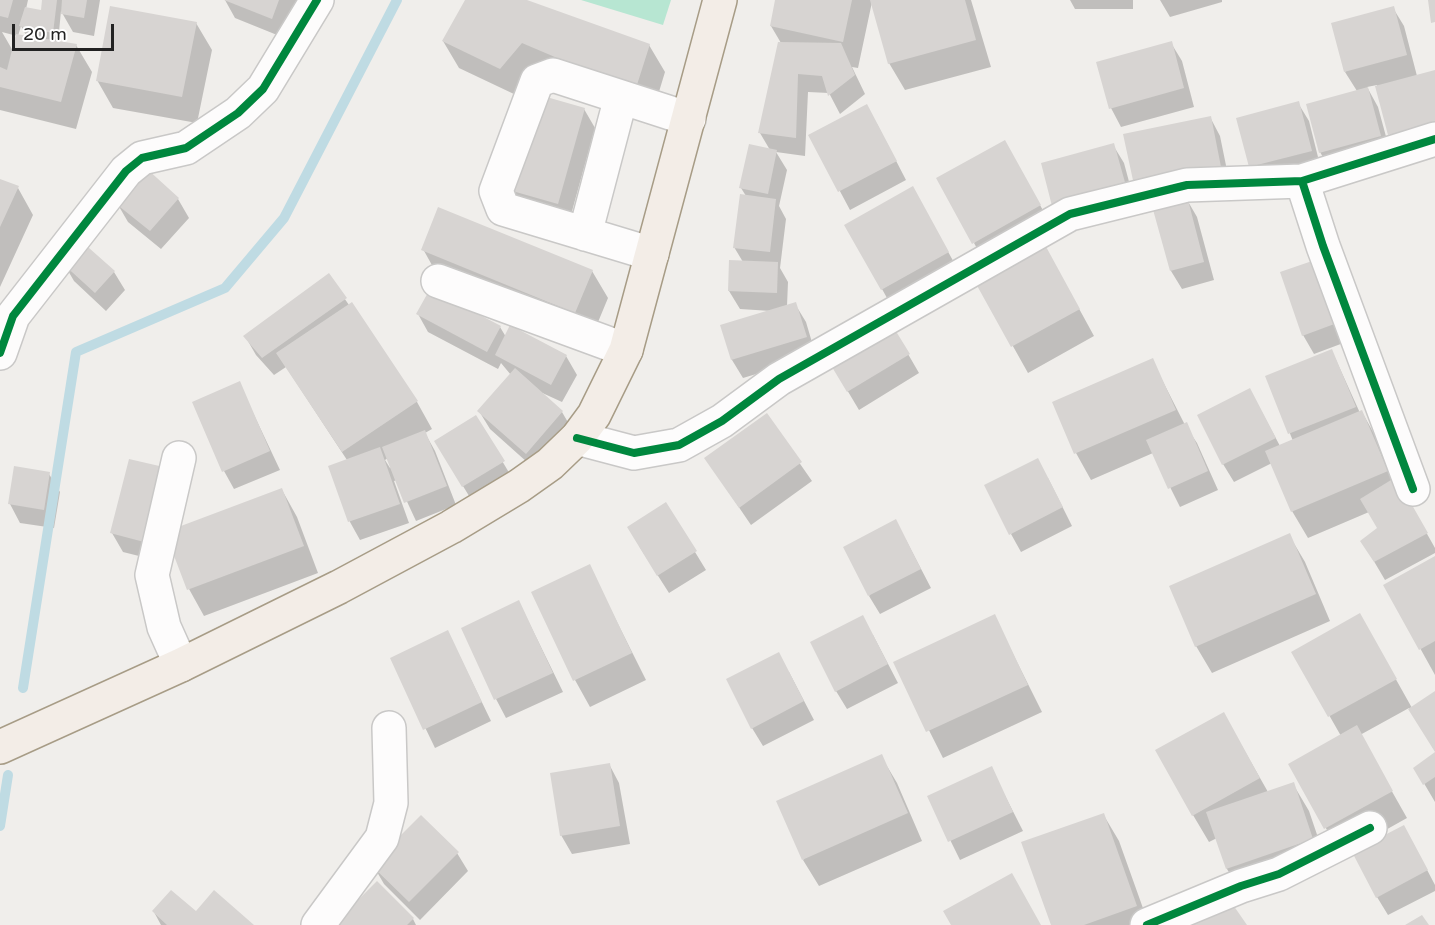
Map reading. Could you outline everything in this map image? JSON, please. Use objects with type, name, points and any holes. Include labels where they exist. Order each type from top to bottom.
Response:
[{"type":"main road","points":[[0,747],[181,665],[339,587],[451,527],[519,486],[550,464],[577,438],[594,415],[626,350],[720,0]]},
{"type":"street","points":[[0,353],[13,316],[126,171],[142,158],[186,148],[238,113],[264,89],[317,0]]},
{"type":"street","points":[[652,254],[502,210],[496,191],[537,81],[553,75],[688,119]]},
{"type":"street","points":[[585,234],[621,97]]},
{"type":"street","points":[[577,438],[634,453],[679,445],[722,421],[779,380],[1070,214],[1187,185],[1302,181],[1435,140]]},
{"type":"street","points":[[1302,181],[1323,246],[1413,489]]},
{"type":"street","points":[[438,281],[626,350]]},
{"type":"street","points":[[179,458],[152,575],[164,627],[181,665]]},
{"type":"street","points":[[318,925],[382,838],[391,803],[389,728]]},
{"type":"street","points":[[1147,925],[1241,886],[1279,874],[1370,828]]},
{"type":"green space","points":[[581,0],[671,0],[663,25]]},
{"type":"building","points":[[0,0],[13,0],[8,18],[0,16]]},
{"type":"building","points":[[42,0],[57,0],[53,33],[19,26],[25,7],[41,10]]},
{"type":"building","points":[[62,0],[87,0],[84,18],[61,14]]},
{"type":"building","points":[[224,0],[279,0],[272,19]]},
{"type":"building","points":[[465,0],[527,0],[650,44],[635,91],[522,43],[500,69],[442,41]]},
{"type":"building","points":[[775,0],[852,0],[843,42],[770,26]]},
{"type":"building","points":[[870,0],[965,0],[976,40],[888,64]]},
{"type":"building","points":[[1428,0],[1435,0],[1435,22],[1431,23]]},
{"type":"building","points":[[110,6],[197,22],[182,97],[96,81]]},
{"type":"building","points":[[1394,6],[1407,55],[1344,72],[1331,23]]},
{"type":"building","points":[[16,34],[77,44],[61,102],[0,87],[0,67],[7,70]]},
{"type":"building","points":[[1172,41],[1184,88],[1109,109],[1096,62]]},
{"type":"building","points":[[778,42],[841,43],[855,75],[828,96],[822,76],[798,74],[796,138],[758,133]]},
{"type":"building","points":[[1435,70],[1435,123],[1388,135],[1375,86]]},
{"type":"building","points":[[1368,87],[1381,136],[1319,153],[1306,104]]},
{"type":"building","points":[[536,94],[585,108],[558,204],[509,190]]},
{"type":"building","points":[[1299,101],[1312,151],[1249,167],[1236,118]]},
{"type":"building","points":[[867,104],[897,161],[838,192],[808,135]]},
{"type":"building","points":[[1211,116],[1221,167],[1134,185],[1123,134]]},
{"type":"building","points":[[1005,140],[1041,205],[972,244],[936,178]]},
{"type":"building","points":[[1114,143],[1126,186],[1052,206],[1041,163]]},
{"type":"building","points":[[749,144],[777,150],[768,194],[739,188]]},
{"type":"building","points":[[146,168],[179,198],[150,231],[115,203]]},
{"type":"building","points":[[0,179],[19,186],[0,227]]},
{"type":"building","points":[[913,186],[949,252],[881,290],[844,225]]},
{"type":"building","points":[[740,194],[776,199],[770,252],[733,248]]},
{"type":"building","points":[[1187,196],[1204,262],[1170,271],[1152,206]]},
{"type":"building","points":[[438,207],[593,270],[575,313],[421,250]]},
{"type":"building","points":[[80,240],[115,271],[95,293],[61,262]]},
{"type":"building","points":[[1044,243],[1080,309],[1011,347],[975,282]]},
{"type":"building","points":[[729,260],[778,262],[777,293],[728,291]]},
{"type":"building","points":[[1315,260],[1337,323],[1302,336],[1280,272]]},
{"type":"building","points":[[329,273],[347,298],[262,358],[243,336]]},
{"type":"building","points":[[430,289],[501,326],[487,352],[416,314]]},
{"type":"building","points":[[352,302],[418,401],[342,452],[276,353]]},
{"type":"building","points":[[796,302],[807,337],[731,360],[720,325]]},
{"type":"building","points":[[889,320],[910,354],[847,392],[826,357]]},
{"type":"building","points":[[510,325],[567,355],[551,385],[495,355]]},
{"type":"building","points":[[1332,349],[1356,407],[1288,434],[1265,376]]},
{"type":"building","points":[[1153,358],[1176,410],[1074,454],[1052,402]]},
{"type":"building","points":[[515,368],[563,411],[526,454],[477,411]]},
{"type":"building","points":[[240,381],[270,451],[222,472],[192,402]]},
{"type":"building","points":[[1250,388],[1276,438],[1222,465],[1197,415]]},
{"type":"building","points":[[1362,410],[1388,471],[1291,512],[1265,451]]},
{"type":"building","points":[[767,413],[802,462],[739,508],[704,458]]},
{"type":"building","points":[[476,415],[505,461],[462,487],[434,441]]},
{"type":"building","points":[[1187,422],[1208,471],[1168,489],[1146,440]]},
{"type":"building","points":[[425,430],[447,486],[404,503],[382,447]]},
{"type":"building","points":[[380,447],[400,504],[348,522],[328,466]]},
{"type":"building","points":[[1038,458],[1063,507],[1009,535],[984,485]]},
{"type":"building","points":[[129,459],[168,468],[148,543],[110,533]]},
{"type":"building","points":[[14,466],[50,472],[44,510],[8,504]]},
{"type":"building","points":[[1396,477],[1428,533],[1374,562],[1360,541],[1377,528],[1360,499]]},
{"type":"building","points":[[282,488],[304,546],[187,590],[165,532]]},
{"type":"building","points":[[666,502],[697,551],[657,576],[627,527]]},
{"type":"building","points":[[896,519],[921,569],[868,596],[843,547]]},
{"type":"building","points":[[1290,533],[1316,594],[1195,647],[1169,586]]},
{"type":"building","points":[[1435,556],[1435,641],[1419,650],[1383,585]]},
{"type":"building","points":[[590,564],[632,653],[573,681],[531,592]]},
{"type":"building","points":[[519,600],[553,673],[494,700],[461,628]]},
{"type":"building","points":[[1360,613],[1397,679],[1328,717],[1291,652]]},
{"type":"building","points":[[995,614],[1028,685],[926,732],[893,662]]},
{"type":"building","points":[[863,615],[888,664],[835,692],[810,642]]},
{"type":"building","points":[[448,630],[482,702],[423,730],[390,658]]},
{"type":"building","points":[[779,652],[804,701],[751,729],[726,679]]},
{"type":"building","points":[[1435,691],[1435,752],[1408,709]]},
{"type":"building","points":[[1224,712],[1260,778],[1192,816],[1155,750]]},
{"type":"building","points":[[1357,725],[1393,791],[1324,829],[1288,764]]},
{"type":"building","points":[[1435,752],[1435,777],[1423,785],[1413,768]]},
{"type":"building","points":[[882,754],[908,813],[802,860],[776,801]]},
{"type":"building","points":[[610,763],[620,826],[560,836],[550,773]]},
{"type":"building","points":[[992,766],[1013,812],[948,842],[927,796]]},
{"type":"building","points":[[1294,782],[1313,839],[1226,869],[1206,812]]},
{"type":"building","points":[[1104,813],[1137,906],[1084,925],[1051,925],[1021,842]]},
{"type":"building","points":[[421,815],[459,852],[409,902],[371,865]]},
{"type":"building","points":[[1404,825],[1428,870],[1376,898],[1352,852]]},
{"type":"building","points":[[1012,873],[1041,925],[951,925],[943,911]]},
{"type":"building","points":[[377,881],[414,918],[407,925],[333,925]]},
{"type":"building","points":[[171,890],[196,911],[214,890],[254,925],[167,925],[152,911]]},
{"type":"building","points":[[1229,899],[1247,925],[1191,925]]},
{"type":"building","points":[[1422,915],[1429,925],[1405,925]]},
{"type":"waterway","points":[[23,688],[76,352],[225,288],[284,218],[397,0]]},
{"type":"waterway","points":[[0,826],[8,775]]},
{"type":"cycle path","points":[[0,353],[13,316],[126,171],[142,158],[186,148],[238,113],[263,89],[317,0]]},
{"type":"cycle path","points":[[577,438],[634,453],[679,445],[722,421],[779,379],[1070,214],[1187,185],[1302,181],[1435,139]]},
{"type":"cycle path","points":[[1302,181],[1323,246],[1413,489]]},
{"type":"cycle path","points":[[1147,925],[1241,886],[1279,874],[1370,828]]}]
